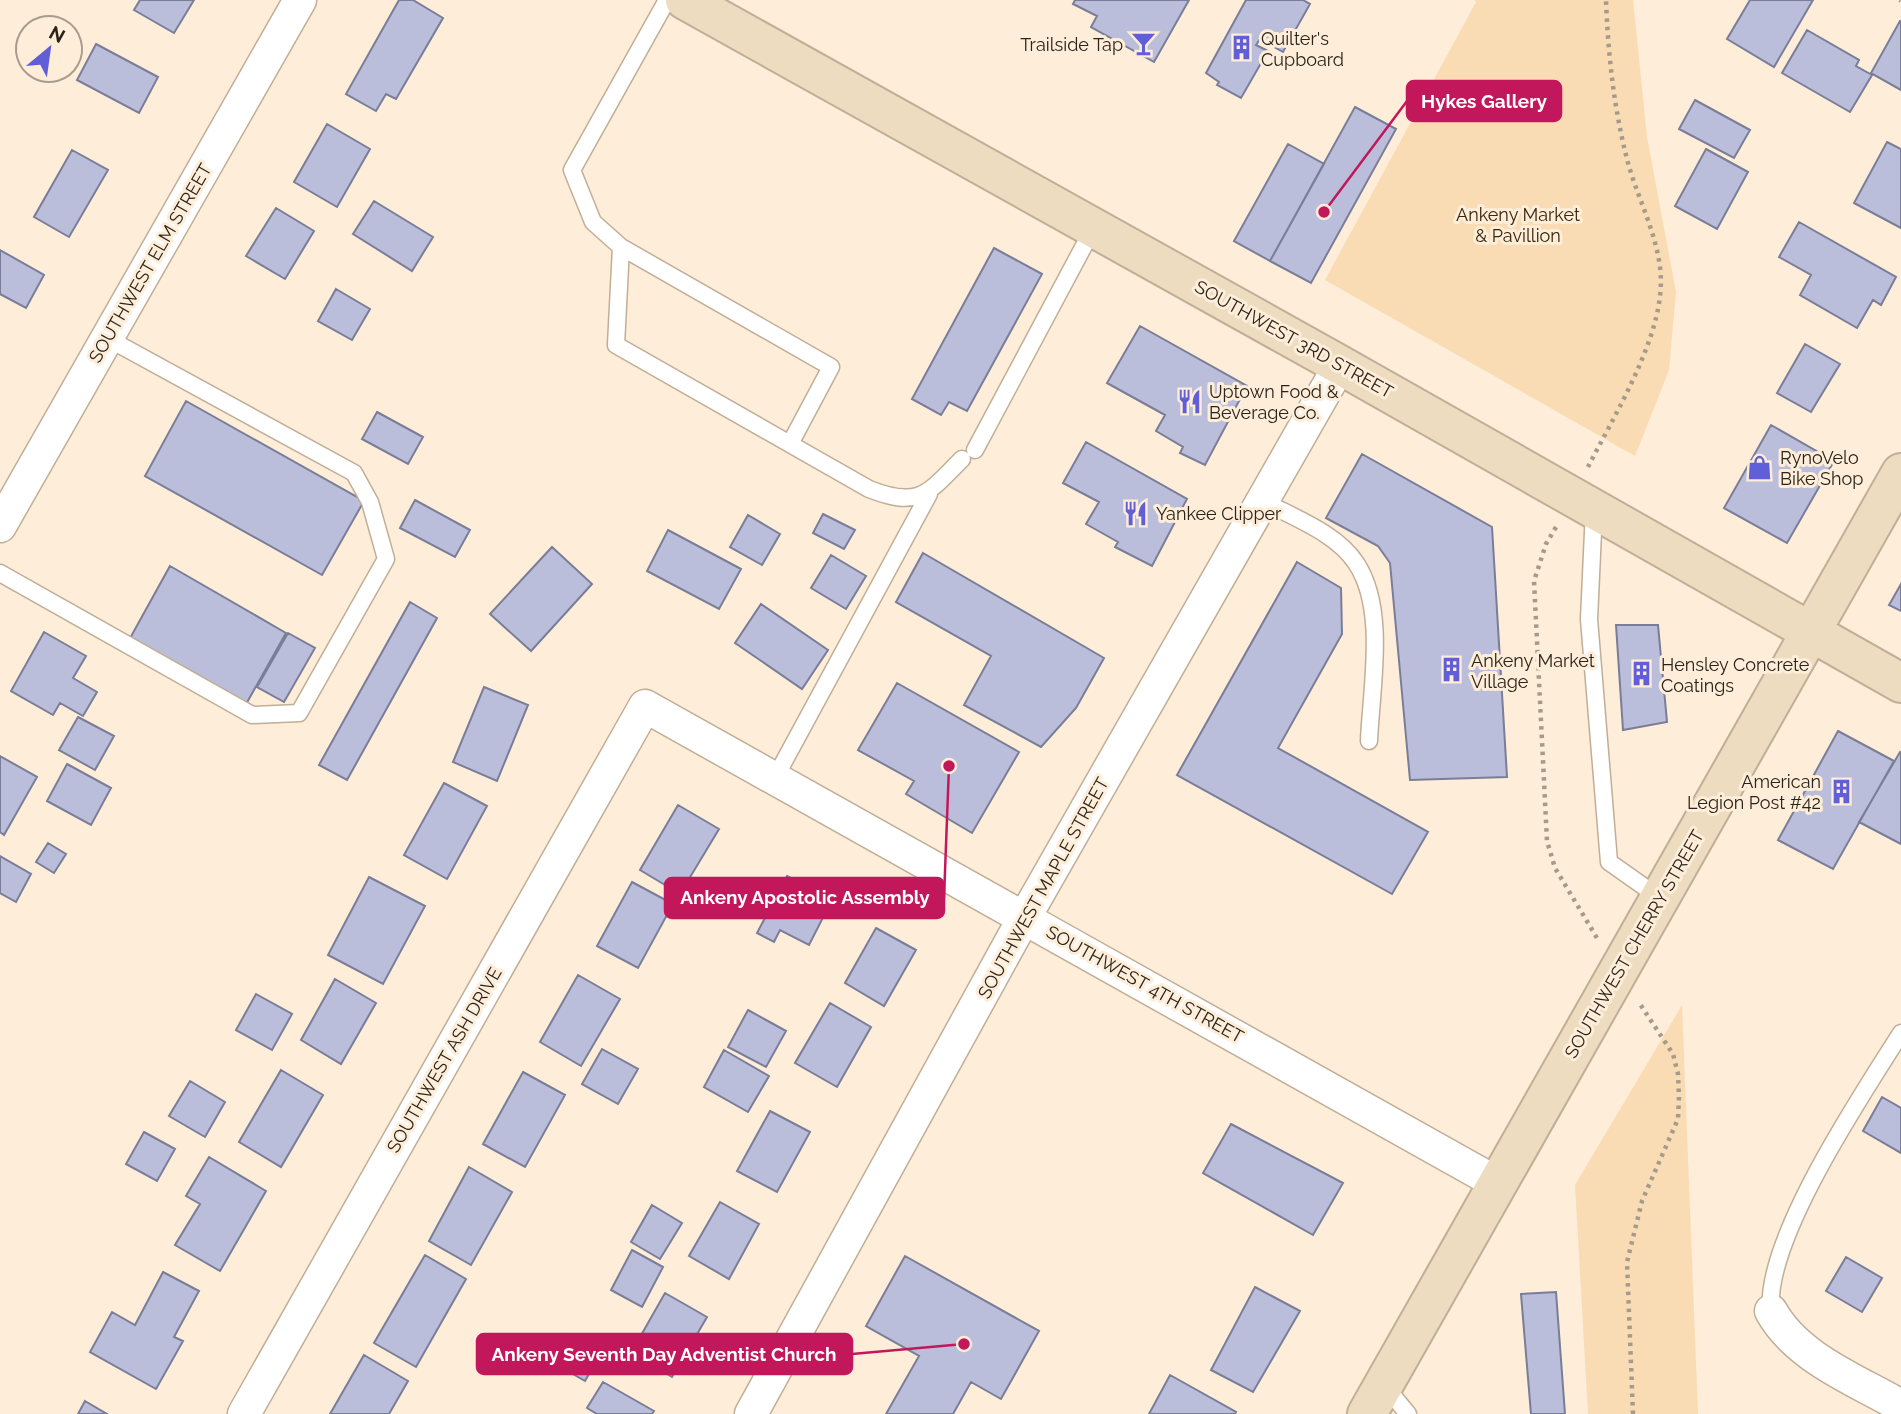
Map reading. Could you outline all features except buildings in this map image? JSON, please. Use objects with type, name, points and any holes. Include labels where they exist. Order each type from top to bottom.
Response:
[{"type":"street","name":"SOUTHWEST ELM STREET","points":[[0,526],[300,0]]},
{"type":"street","name":"SOUTHWEST 3RD STREET","points":[[685,0],[1340,365],[1588,493],[1811,632],[1901,683]]},
{"type":"street","name":"SOUTHWEST MAPLE STREET","points":[[751,1414],[1026,917],[1340,365]]},
{"type":"street","name":"SOUTHWEST CHERRY STREET","points":[[1375,1399],[1901,473]]},
{"type":"street","name":"SOUTHWEST 4TH STREET","points":[[645,706],[1497,1183]]},
{"type":"street","name":"SOUTHWEST ASH DRIVE","points":[[244,1414],[645,706]]},
{"type":"street","points":[[1771,1311],[1783,1333],[1805,1351],[1901,1406]]},
{"type":"lane","points":[[667,0],[572,170],[593,222],[621,247],[831,367],[790,444]]},
{"type":"lane","points":[[775,778],[929,494],[969,454],[1094,227]]},
{"type":"lane","points":[[621,247],[616,345],[869,489],[894,499],[929,494]]},
{"type":"lane","points":[[0,573],[253,715],[299,713],[387,559],[370,502],[354,473],[107,338]]},
{"type":"lane","points":[[1588,493],[1589,619],[1609,862],[1661,898]]},
{"type":"lane","points":[[1263,501],[1331,539],[1356,562],[1375,611],[1369,741]]},
{"type":"lane","points":[[1771,1311],[1769,1293],[1775,1268],[1811,1183],[1901,1033]]},
{"type":"lane","points":[[1375,1399],[1408,1414]]},
{"type":"path","points":[[1588,493],[1648,339],[1661,294],[1653,235],[1619,128],[1606,0]]},
{"type":"path","points":[[1558,524],[1546,544],[1534,581],[1547,841],[1555,868],[1599,940]]},
{"type":"path","points":[[1633,992],[1673,1054],[1678,1074],[1679,1097],[1678,1119],[1642,1200],[1627,1262],[1633,1414]]},
{"type":"green space","name":"Ankeny Market & Pavillion","points":[[1474,0],[1633,0],[1647,137],[1676,292],[1669,370],[1635,456],[1325,280],[1476,2]]},
{"type":"green space","points":[[1682,1005],[1698,1414],[1588,1414],[1575,1185]]},
{"type":"place","name":"Trailside Tap","points":[[1143,44]]},
{"type":"place","name":"Quilter's Cupboard","points":[[1241,48]]},
{"type":"place","name":"Hykes Gallery","points":[[1324,212]]},
{"type":"place","name":"Uptown Food & Beverage Co.","points":[[1189,401]]},
{"type":"place","name":"RynoVelo Bike Shop","points":[[1760,467]]},
{"type":"place","name":"Yankee Clipper","points":[[1136,513]]},
{"type":"place","name":"Ankeny Market Village","points":[[1451,670]]},
{"type":"place","name":"Hensley Concrete Coatings","points":[[1641,674]]},
{"type":"place","name":"Ankeny Apostolic Assembly","points":[[949,766]]},
{"type":"place","name":"American Legion Post #42","points":[[1841,791]]},
{"type":"place","name":"Ankeny Seventh Day Adventist Church","points":[[964,1344]]}]
